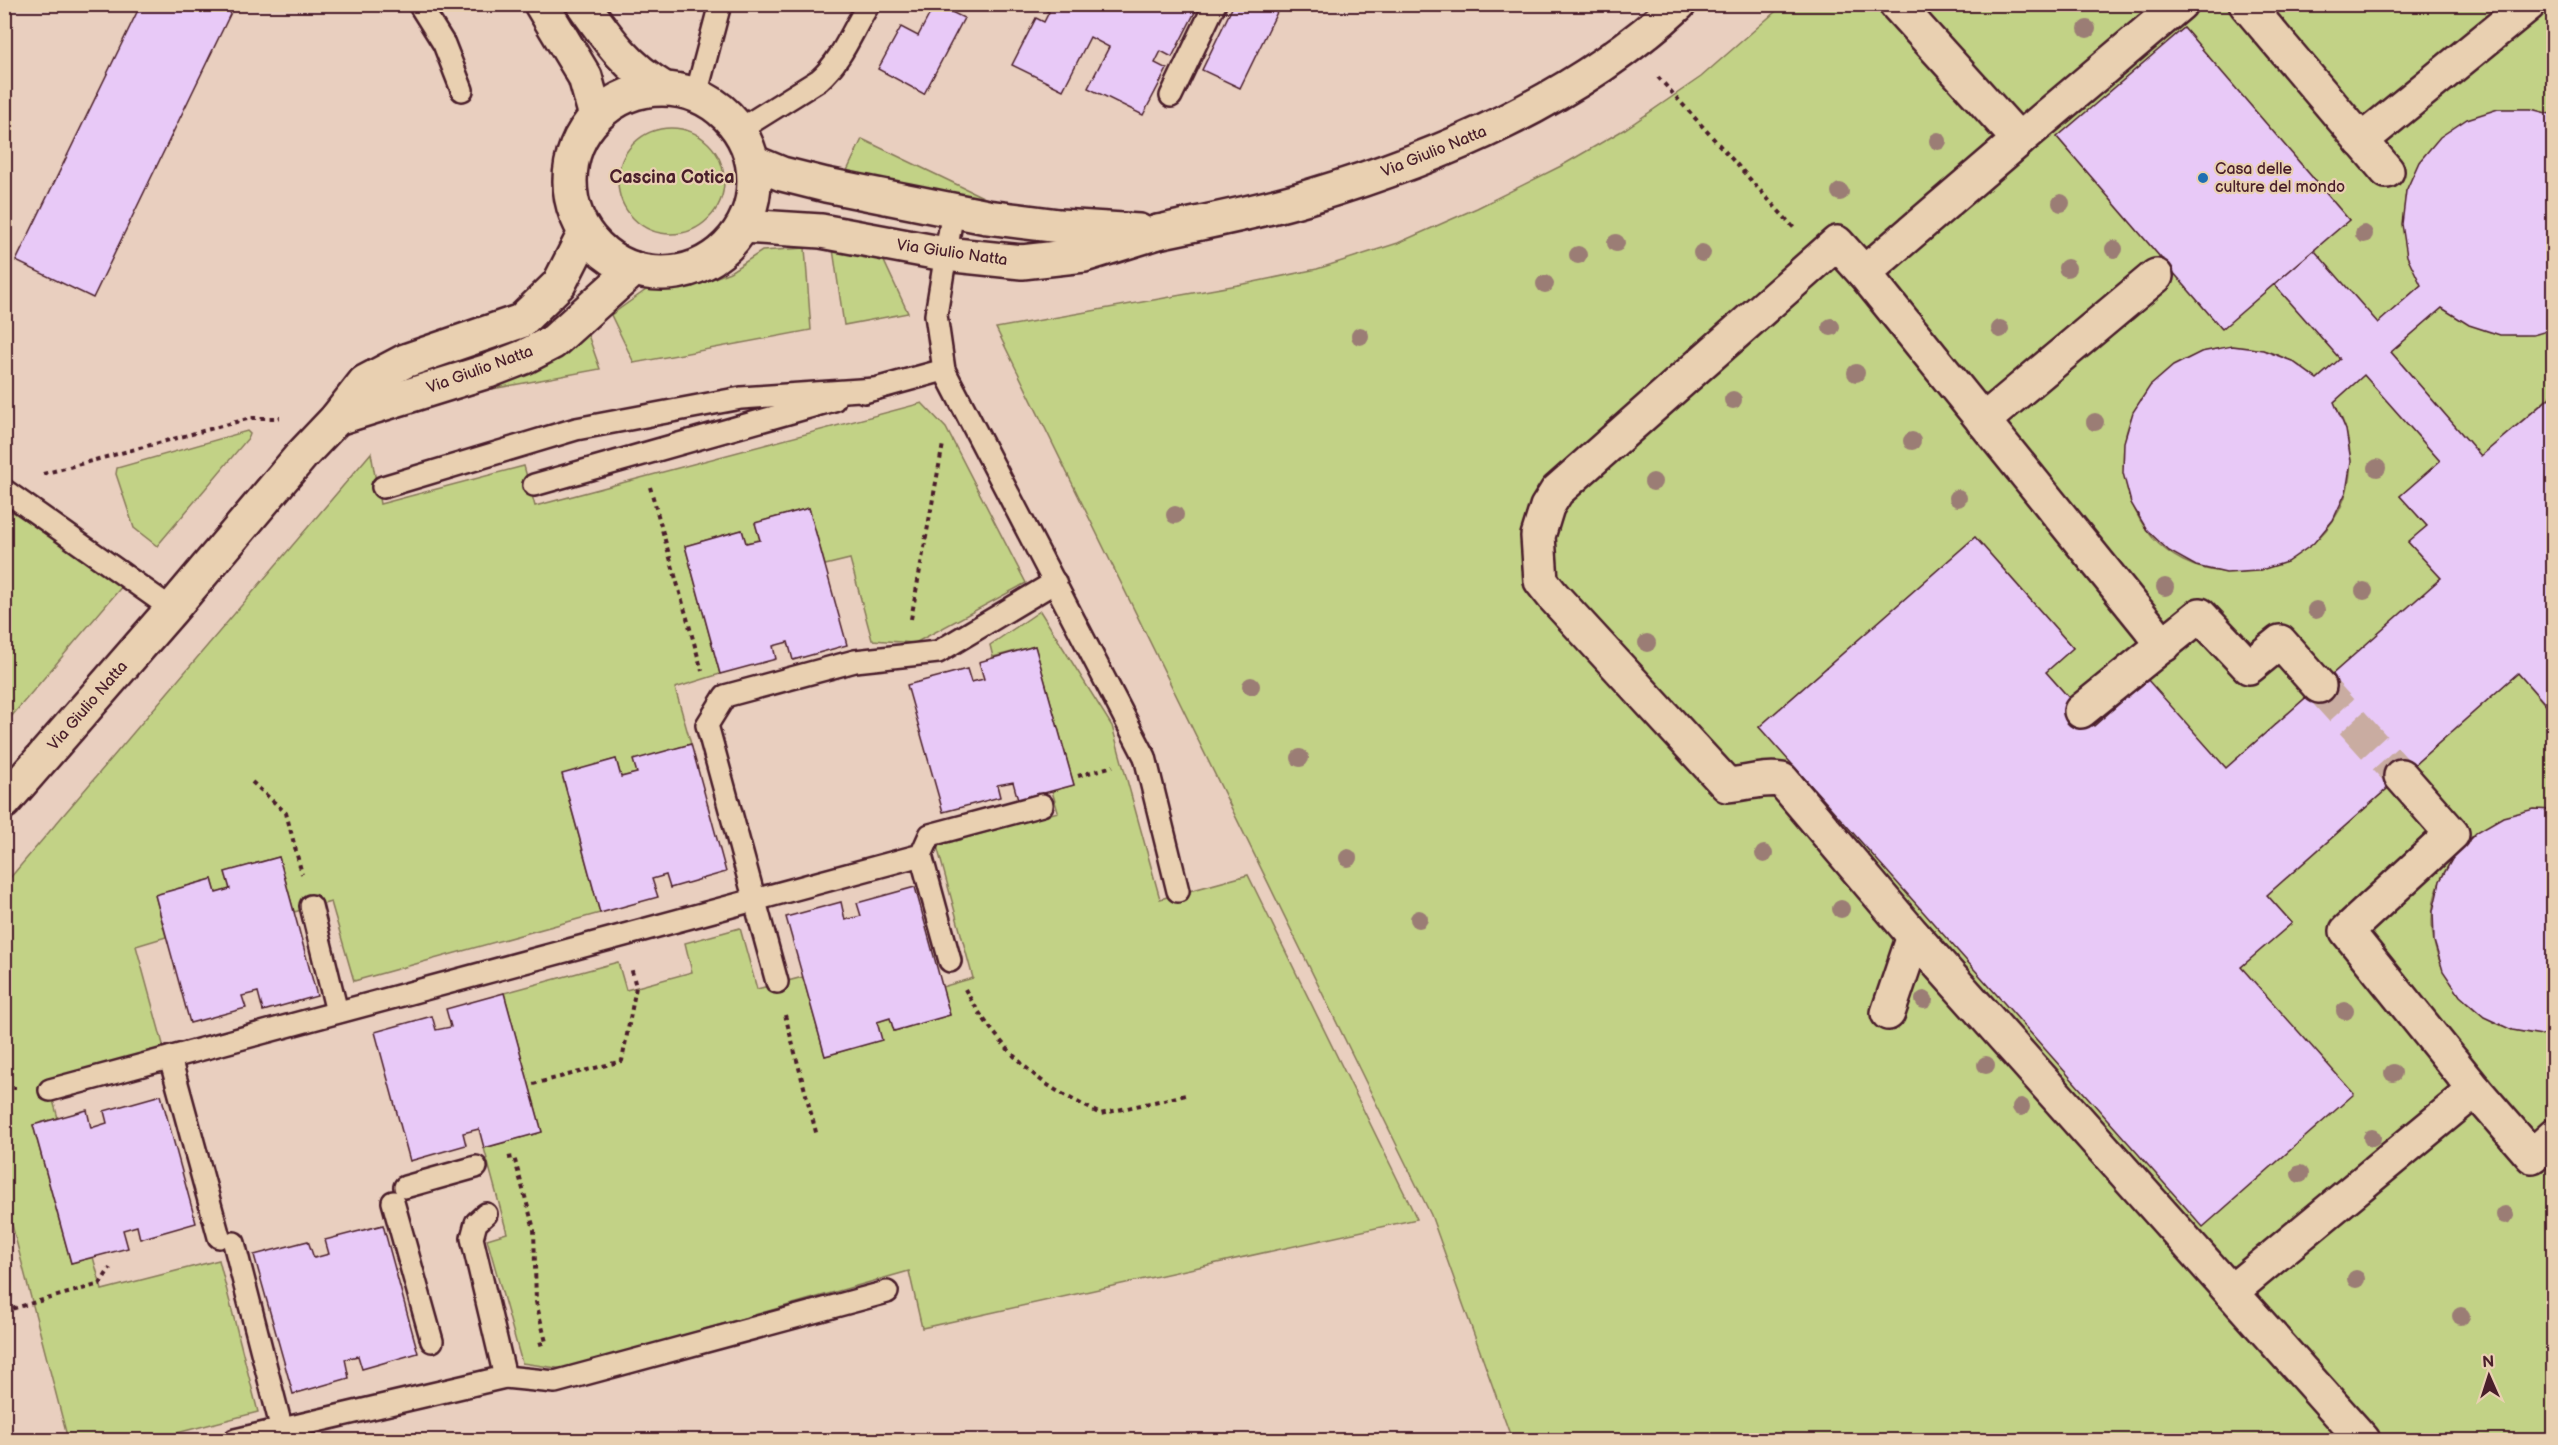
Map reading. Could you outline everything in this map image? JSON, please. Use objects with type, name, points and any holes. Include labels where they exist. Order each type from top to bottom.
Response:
[{"type":"street","points":[[541,4],[585,76],[596,116]]},
{"type":"street","points":[[584,4],[621,56],[634,69],[663,88],[696,95],[725,113],[739,130],[753,162],[753,195],[743,226],[720,253],[690,269],[668,273],[634,269],[606,255],[585,233],[572,203],[569,172],[578,141],[596,116],[629,94],[663,88]]},
{"type":"street","name":"Via Giulio Natta","points":[[743,226],[821,231],[945,254],[1022,262],[1084,255],[1158,232],[1306,198],[1397,168],[1495,126],[1560,92],[1616,57],[1679,4]]},
{"type":"street","points":[[1896,4],[2019,140]]},
{"type":"street","points":[[1864,273],[2180,4]]},
{"type":"street","points":[[2246,4],[2386,171]]},
{"type":"street","points":[[2361,141],[2529,4]]},
{"type":"street","name":"Via Giulio Natta","points":[[753,162],[782,174],[826,185],[953,210],[1059,226],[1158,232]]},
{"type":"street","name":"Via Giulio Natta","points":[[4,802],[301,456],[337,418],[365,382],[405,361],[521,321],[559,284],[585,233]]},
{"type":"street","points":[[2164,645],[1864,273],[1837,243],[1557,491],[1547,507],[1539,536],[1541,580],[1553,596],[1727,785],[1744,784],[1768,778],[1782,780],[1914,936],[2364,1440]]},
{"type":"street","name":"Via Giulio Natta","points":[[337,418],[488,371],[524,357],[553,342],[634,269]]},
{"type":"street","points":[[1983,421],[2157,276]]},
{"type":"street","points":[[2080,711],[2200,615],[2249,667],[2280,642],[2319,686]]},
{"type":"street","points":[[2401,776],[2452,834],[2347,931],[2475,1090],[2532,1156],[2553,1136]]},
{"type":"street","points":[[1888,1013],[1914,936]]},
{"type":"street","points":[[2231,1292],[2475,1090]]},
{"type":"lane","points":[[419,4],[444,44],[462,90]]},
{"type":"lane","points":[[696,95],[720,4]]},
{"type":"lane","points":[[739,130],[819,80],[830,70],[838,62],[869,4]]},
{"type":"lane","points":[[1171,96],[1215,4]]},
{"type":"lane","points":[[953,210],[936,315],[944,370],[1145,758],[1178,891]]},
{"type":"lane","points":[[534,485],[944,370]]},
{"type":"lane","points":[[382,487],[576,429],[741,398],[875,389]]},
{"type":"lane","points":[[4,489],[172,609]]},
{"type":"lane","points":[[777,982],[707,725],[725,696],[855,661],[938,652],[1054,582]]},
{"type":"lane","points":[[950,961],[921,855],[930,835],[1042,805]]},
{"type":"lane","points":[[50,1090],[921,855]]},
{"type":"lane","points":[[311,906],[337,1012]]},
{"type":"lane","points":[[170,1058],[282,1430]]},
{"type":"lane","points":[[432,1341],[399,1194],[476,1167]]},
{"type":"lane","points":[[486,1214],[476,1224],[472,1238],[505,1377]]},
{"type":"lane","points":[[235,1440],[505,1377],[555,1382],[887,1292]]},
{"type":"path","points":[[1658,77],[1821,257]]},
{"type":"path","points":[[905,656],[946,429],[964,408]]},
{"type":"path","points":[[38,475],[251,418],[337,418]]},
{"type":"path","points":[[641,455],[704,678],[725,696]]},
{"type":"path","points":[[252,782],[286,813],[311,906]]},
{"type":"path","points":[[533,1084],[622,1061],[636,987],[623,935]]},
{"type":"path","points":[[950,961],[978,1013],[1014,1055],[1049,1086],[1100,1114],[1186,1095]]},
{"type":"path","points":[[777,982],[817,1136]]},
{"type":"path","points":[[476,1167],[514,1157],[534,1229],[536,1302],[546,1342],[499,1354]]},
{"type":"path","points":[[4,1311],[100,1284],[110,1268]]},
{"type":"green space","points":[[1783,5],[2545,5],[2553,14],[2553,115],[2531,109],[2498,109],[2406,191],[2405,240],[2421,285],[2378,323],[2314,250],[2349,220],[2184,28],[2057,137],[2221,328],[2274,284],[2340,359],[2317,379],[2294,363],[2269,352],[2247,348],[2226,348],[2206,352],[2186,360],[2168,372],[2138,405],[2129,424],[2124,445],[2127,487],[2149,533],[2182,561],[2223,572],[2265,568],[2303,551],[2333,521],[2349,481],[2346,431],[2334,402],[2364,375],[2440,461],[2400,496],[2427,526],[2408,542],[2441,578],[2226,768],[2147,680],[2094,726],[2046,672],[2073,648],[1975,537],[1759,727],[2241,967],[2292,923],[2267,895],[2518,673],[2553,714],[2553,810],[2520,813],[2491,824],[2466,842],[2448,866],[2436,893],[2432,923],[2437,954],[2452,984],[2471,1006],[2496,1023],[2510,1028],[2531,1033],[2553,1033],[2553,1440],[1512,1440],[1431,1215],[996,328],[1317,269],[1398,243],[1477,208],[1561,166],[1625,129],[1701,77]]},
{"type":"green space","points":[[671,128],[691,132],[709,143],[720,161],[724,181],[720,201],[709,219],[691,230],[671,234],[651,230],[633,219],[622,201],[618,181],[622,161],[633,143],[651,132]]},
{"type":"green space","points":[[862,139],[987,199],[846,173]]},
{"type":"green space","points":[[805,248],[811,330],[634,363],[611,315],[646,290],[693,286],[730,272],[762,251]]},
{"type":"green space","points":[[833,249],[882,257],[908,313],[844,325]]},
{"type":"green space","points":[[2442,308],[2469,324],[2495,333],[2522,335],[2553,329],[2553,394],[2481,456],[2391,352]]},
{"type":"green space","points":[[587,332],[600,369],[492,389],[558,355]]},
{"type":"green space","points":[[922,403],[946,428],[1026,583],[915,643],[872,640],[850,559],[825,565],[809,508],[755,523],[760,540],[746,543],[742,530],[685,546],[720,674],[675,688],[691,744],[634,761],[637,773],[621,777],[616,759],[562,775],[600,913],[354,981],[331,902],[294,912],[279,857],[225,872],[230,889],[216,893],[212,879],[155,895],[166,937],[136,946],[164,1048],[47,1079],[58,1118],[33,1125],[71,1263],[93,1257],[102,1290],[219,1260],[258,1412],[150,1440],[68,1440],[5,1198],[4,885],[371,453],[380,504],[524,466],[535,506]]},
{"type":"green space","points":[[247,431],[250,434],[249,437],[157,546],[134,528],[116,474],[117,468]]},
{"type":"green space","points":[[13,512],[124,584],[5,724],[4,513]]},
{"type":"green space","points":[[1040,611],[1112,726],[1160,899],[1248,875],[1417,1219],[922,1328],[909,1271],[564,1369],[522,1363],[487,1239],[507,1233],[484,1148],[542,1132],[504,993],[618,962],[626,990],[692,972],[685,943],[740,928],[757,989],[803,977],[825,1056],[881,1040],[877,1022],[890,1018],[894,1031],[950,1015],[942,987],[973,978],[937,846],[1058,812],[1052,791],[1074,785],[1035,646],[993,657],[990,645]]},
{"type":"building","points":[[141,4],[235,4],[93,298],[16,261]]},
{"type":"building","points":[[935,4],[964,18],[924,94],[878,69],[901,27],[918,36]]},
{"type":"building","points":[[1043,4],[1184,4],[1196,10],[1172,57],[1161,51],[1155,63],[1167,69],[1143,115],[1088,88],[1109,47],[1090,37],[1063,90],[1012,65],[1036,18],[1044,22],[1049,12],[1041,8]]},
{"type":"building","points":[[1234,4],[1281,4],[1240,88],[1202,70]]},
{"type":"building","name":"Casa delle culture del mondo","points":[[2184,28],[2349,220],[2222,329],[2057,137]]},
{"type":"building","points":[[2498,109],[2531,109],[2554,115],[2554,329],[2533,335],[2500,335],[2469,325],[2442,308],[2391,352],[2481,456],[2554,394],[2554,714],[2518,673],[2267,895],[2292,923],[2241,967],[2354,1094],[2203,1227],[1759,727],[1975,537],[2073,648],[2046,672],[2094,726],[2147,679],[2226,768],[2441,578],[2408,542],[2427,526],[2400,496],[2440,461],[2364,375],[2334,402],[2346,430],[2351,461],[2346,492],[2333,520],[2313,544],[2287,562],[2258,571],[2226,573],[2196,566],[2169,551],[2147,530],[2131,503],[2123,473],[2124,442],[2133,412],[2150,386],[2173,366],[2201,352],[2232,346],[2263,350],[2292,361],[2317,379],[2340,359],[2274,284],[2314,250],[2378,323],[2421,285],[2407,256],[2402,224],[2406,191],[2419,162],[2440,137],[2467,119]]},
{"type":"building","points":[[809,508],[847,645],[793,660],[788,642],[773,646],[776,659],[720,674],[685,546],[742,530],[746,543],[760,540],[755,523]]},
{"type":"building","points":[[1035,646],[1074,785],[1018,800],[1013,782],[997,785],[1000,797],[943,812],[907,685],[967,669],[971,682],[984,679],[979,662]]},
{"type":"building","points":[[691,744],[726,872],[670,888],[666,875],[652,879],[658,897],[600,913],[562,774],[616,759],[621,777],[637,773],[633,760]]},
{"type":"building","points":[[2534,809],[2554,810],[2554,1033],[2542,1035],[2512,1030],[2484,1017],[2460,996],[2443,971],[2434,941],[2433,911],[2440,881],[2455,854],[2477,832],[2503,817]]},
{"type":"building","points":[[279,857],[317,996],[263,1011],[258,992],[242,996],[246,1008],[190,1023],[155,895],[212,879],[216,893],[230,889],[225,872]]},
{"type":"building","points":[[915,887],[950,1015],[894,1031],[890,1018],[877,1022],[882,1040],[825,1056],[786,917],[841,902],[845,920],[861,916],[857,903]]},
{"type":"building","points":[[504,993],[542,1132],[484,1148],[479,1129],[463,1133],[466,1145],[410,1161],[375,1032],[432,1016],[436,1030],[451,1027],[446,1009]]},
{"type":"building","points":[[161,1095],[196,1223],[140,1239],[137,1226],[123,1230],[128,1248],[71,1263],[33,1125],[87,1110],[91,1128],[107,1123],[104,1111]]},
{"type":"building","points":[[383,1225],[418,1353],[362,1369],[358,1356],[345,1359],[349,1378],[293,1394],[254,1255],[308,1241],[314,1258],[329,1254],[325,1240]]},
{"type":"tunnel","points":[[2319,686],[2401,776]]},
{"type":"place","name":"Casa delle culture del mondo","points":[[2203,178]]},
{"type":"district","name":"Cascina Cotica","points":[[672,177]]}]
